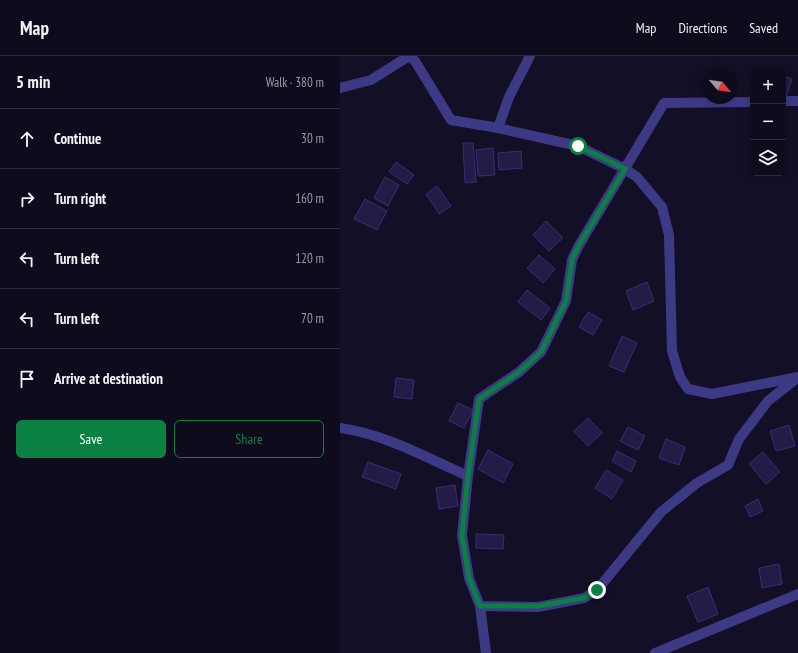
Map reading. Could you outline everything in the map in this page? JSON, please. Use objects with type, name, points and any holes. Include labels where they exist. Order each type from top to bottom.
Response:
[{"type":"street","points":[[340,88],[371,80],[409,56],[415,60],[451,120],[498,128],[578,146],[625,169],[637,177],[662,207],[669,235],[672,351],[680,376],[688,389],[712,394],[798,378]]},
{"type":"street","points":[[498,128],[509,97],[530,56]]},
{"type":"street","points":[[786,101],[798,101]]},
{"type":"street","points":[[486,653],[480,606],[469,578],[462,535],[468,476],[479,399],[519,372],[541,352],[566,301],[572,260],[578,247],[664,103],[750,102]]},
{"type":"street","points":[[480,606],[538,606],[584,598],[597,590],[662,512],[697,483],[728,465],[739,439],[768,401],[798,378]]},
{"type":"street","points":[[340,428],[354,429],[384,439],[468,476]]},
{"type":"street","points":[[655,653],[798,594]]},
{"type":"building","points":[[786,77],[792,79],[786,97]]},
{"type":"building","points":[[463,143],[473,143],[476,182],[465,183]]},
{"type":"building","points":[[493,148],[495,175],[478,176],[476,150]]},
{"type":"building","points":[[521,151],[522,168],[499,170],[498,153]]},
{"type":"building","points":[[396,162],[414,175],[407,184],[389,172]]},
{"type":"building","points":[[385,177],[399,185],[388,206],[374,198]]},
{"type":"building","points":[[437,186],[451,206],[439,214],[426,194]]},
{"type":"building","points":[[365,199],[387,211],[377,230],[354,219]]},
{"type":"building","points":[[546,221],[563,238],[549,251],[533,235]]},
{"type":"building","points":[[539,255],[555,269],[543,283],[527,268]]},
{"type":"building","points":[[647,282],[654,301],[633,310],[626,291]]},
{"type":"building","points":[[527,290],[550,308],[541,320],[518,302]]},
{"type":"building","points":[[588,312],[602,320],[593,335],[579,327]]},
{"type":"building","points":[[622,336],[637,343],[624,372],[609,366]]},
{"type":"building","points":[[396,378],[414,380],[412,399],[394,397]]},
{"type":"building","points":[[458,403],[473,410],[464,428],[449,421]]},
{"type":"building","points":[[588,418],[602,433],[588,446],[574,431]]},
{"type":"building","points":[[789,425],[795,446],[776,451],[770,431]]},
{"type":"building","points":[[628,427],[645,436],[638,450],[620,441]]},
{"type":"building","points":[[666,439],[685,447],[679,465],[659,458]]},
{"type":"building","points":[[488,450],[513,464],[503,483],[478,469]]},
{"type":"building","points":[[617,451],[636,461],[631,472],[612,461]]},
{"type":"building","points":[[763,452],[780,472],[766,484],[749,464]]},
{"type":"building","points":[[368,462],[401,474],[396,489],[362,477]]},
{"type":"building","points":[[606,470],[623,480],[612,499],[595,488]]},
{"type":"building","points":[[455,485],[458,506],[439,509],[436,488]]},
{"type":"building","points":[[758,499],[763,511],[750,517],[745,506]]},
{"type":"building","points":[[476,534],[504,535],[503,549],[476,548]]},
{"type":"building","points":[[779,564],[782,584],[762,588],[759,568]]},
{"type":"building","points":[[708,587],[718,614],[698,622],[687,596]]},
{"type":"route","points":[[578,146],[625,169],[578,247],[572,260],[566,301],[541,352],[519,372],[479,399],[468,476],[462,535],[469,578],[480,606],[538,606],[584,598],[597,590]]}]
